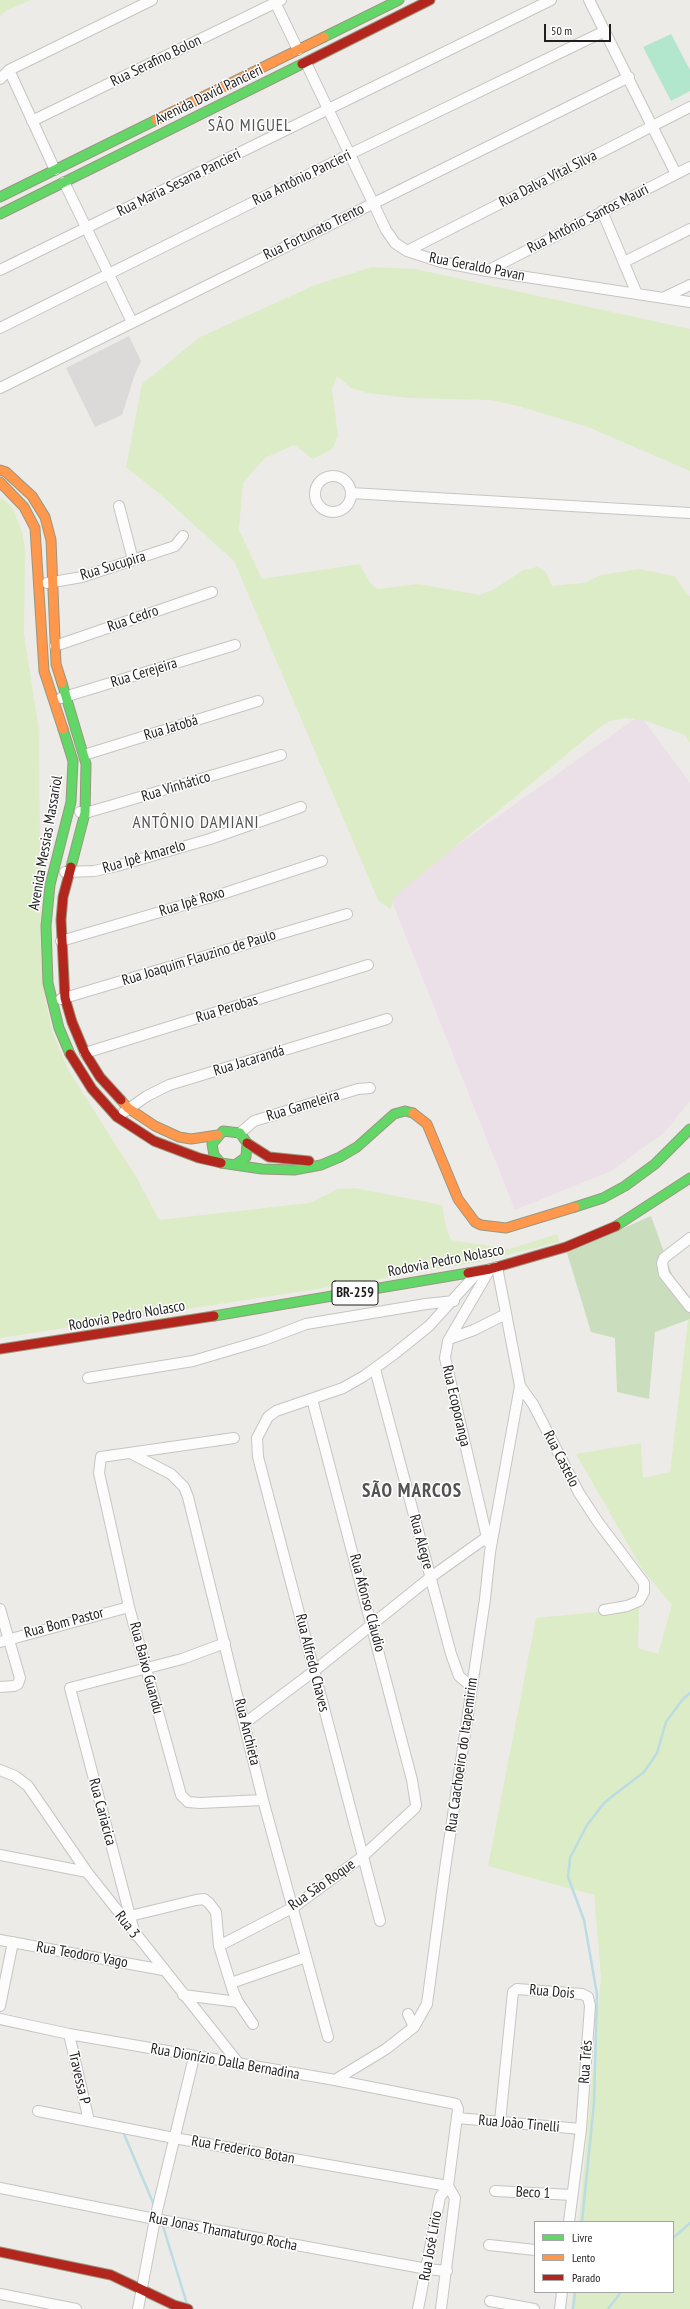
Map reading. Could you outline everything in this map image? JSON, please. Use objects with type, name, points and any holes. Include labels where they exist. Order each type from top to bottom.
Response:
[{"type":"main road","name":"Avenida David Pancieri","points":[[0,197],[399,0]]},
{"type":"main road","name":"Avenida David Pancieri","points":[[0,214],[430,0]]},
{"type":"main road","name":"Avenida Messias Massariol","points":[[0,470],[6,472],[32,496],[45,517],[51,540],[54,646],[56,664],[84,755],[87,773],[85,812],[63,897],[61,941],[65,998],[72,1022],[85,1053],[100,1077],[128,1108],[155,1126],[179,1137],[192,1139],[218,1135]]},
{"type":"main road","name":"Avenida Messias Massariol","points":[[0,482],[24,507],[31,517],[37,544],[37,583],[44,671],[73,761],[74,773],[70,810],[53,872],[48,903],[45,940],[51,1002],[59,1028],[72,1059],[92,1089],[118,1117],[154,1141],[192,1156],[221,1163]]},
{"type":"main road","points":[[330,1161],[269,1157],[254,1150],[240,1133],[229,1130],[218,1135],[214,1139],[212,1150],[217,1160],[221,1163],[282,1170],[313,1167],[330,1161],[357,1147],[394,1114],[405,1111],[413,1113],[427,1124],[458,1199],[465,1210],[475,1222],[481,1225],[506,1228],[608,1195],[625,1186],[655,1164],[690,1129]]},
{"type":"main road","points":[[235,1165],[246,1156],[247,1143]]},
{"type":"main road","name":"Rodovia Pedro Nolasco","points":[[0,1349],[56,1342],[489,1269],[566,1247],[617,1226],[690,1178]]},
{"type":"main road","points":[[0,2252],[103,2273],[143,2289],[174,2305],[188,2309]]},
{"type":"street","points":[[0,79],[9,70],[152,0]]},
{"type":"street","name":"Rua Maria Sesana Pancieri","points":[[0,270],[551,0]]},
{"type":"street","points":[[589,0],[654,126],[676,174]]},
{"type":"street","points":[[277,1],[298,50]]},
{"type":"street","name":"Rua Serafino Bolon","points":[[32,121],[277,1]]},
{"type":"street","name":"Rua Antônio Pancieri","points":[[0,328],[350,154],[605,31]]},
{"type":"street","name":"Rua Geraldo Pavan","points":[[306,62],[390,236],[395,243],[407,251],[441,262],[487,271],[690,302]]},
{"type":"street","points":[[9,70],[55,170]]},
{"type":"street","name":"Rua Fortunato Trento","points":[[0,388],[629,77]]},
{"type":"street","name":"Rua Dalva Vital Silva","points":[[407,251],[690,108]]},
{"type":"street","name":"Rua Antônio Santos Mauri","points":[[487,271],[690,167]]},
{"type":"street","points":[[64,182],[132,322]]},
{"type":"street","points":[[602,211],[637,294]]},
{"type":"street","points":[[624,262],[690,229]]},
{"type":"street","points":[[662,298],[690,285]]},
{"type":"street","points":[[351,493],[690,513]]},
{"type":"street","points":[[119,506],[133,560]]},
{"type":"street","name":"Rua Sucupira","points":[[37,583],[52,583],[82,577],[175,546],[183,536]]},
{"type":"street","name":"Rua Cedro","points":[[54,646],[212,592]]},
{"type":"street","name":"Rua Cerejeira","points":[[53,698],[66,698],[235,645]]},
{"type":"street","name":"Rua Jatobá","points":[[84,755],[258,701]]},
{"type":"street","name":"Rua Vinhático","points":[[70,810],[85,812],[281,755]]},
{"type":"street","name":"Rua Ipê Amarelo","points":[[53,872],[94,871],[117,866],[210,839],[301,808]]},
{"type":"street","name":"Rua Ipê Roxo","points":[[61,941],[225,892],[322,861]]},
{"type":"street","name":"Rua Joaquim Flauzino de Paulo","points":[[51,1002],[346,914]]},
{"type":"street","name":"Rua Perobas","points":[[85,1053],[368,965]]},
{"type":"street","name":"Rua Jacarandá","points":[[118,1117],[128,1108],[169,1086],[387,1019]]},
{"type":"street","name":"Rua Gameleira","points":[[240,1133],[254,1121],[351,1091],[370,1088]]},
{"type":"street","points":[[690,1238],[664,1258],[662,1263],[664,1274],[686,1298],[690,1307]]},
{"type":"street","points":[[312,1399],[343,1388],[375,1369],[429,1326],[489,1269]]},
{"type":"street","name":"Rua Castelo","points":[[489,1269],[506,1314],[520,1386],[535,1408],[579,1493],[598,1522],[644,1583],[644,1592],[639,1601],[627,1606],[604,1610]]},
{"type":"street","name":"Rua Ecoporanga","points":[[489,1269],[449,1339],[445,1349],[446,1368],[490,1552]]},
{"type":"street","points":[[88,1378],[193,1361],[264,1340],[306,1324],[426,1304],[454,1301]]},
{"type":"street","points":[[449,1339],[478,1328],[506,1314]]},
{"type":"street","name":"Rua Alegre","points":[[375,1369],[456,1667],[459,1676],[472,1687]]},
{"type":"street","name":"Rua Caachoeiro do Itapemirim","points":[[335,2080],[386,2049],[414,2028],[422,2014],[430,1992],[444,1869],[472,1687],[490,1552],[520,1386]]},
{"type":"street","name":"Rua Alfredo Chaves","points":[[312,1399],[276,1411],[268,1417],[259,1433],[256,1444],[258,1458],[380,1921]]},
{"type":"street","name":"Rua Afonso Cláudio","points":[[312,1399],[412,1780],[416,1799],[415,1808]]},
{"type":"street","points":[[132,1454],[234,1438]]},
{"type":"street","name":"Rua Baixo Guandu","points":[[132,1454],[101,1457],[101,1484],[129,1607],[181,1795],[188,1802],[200,1804],[263,1800]]},
{"type":"street","name":"Rua Anchieta","points":[[132,1454],[171,1474],[184,1487],[192,1510],[263,1800],[294,1907],[328,2037]]},
{"type":"street","points":[[245,1723],[314,1671],[431,1577],[487,1537]]},
{"type":"street","name":"Rua Bom Pastor","points":[[4,1640],[129,1607]]},
{"type":"street","points":[[0,1610],[4,1640],[20,1678],[18,1684],[14,1686],[0,1687]]},
{"type":"street","points":[[146,1669],[199,1654],[224,1643]]},
{"type":"street","name":"Rua Cariacica","points":[[135,1935],[70,1688],[146,1669]]},
{"type":"street","name":"Rua 3","points":[[0,1770],[22,1780],[87,1872],[135,1935],[240,2065]]},
{"type":"street","name":"Rua São Roque","points":[[219,1946],[294,1907],[362,1857],[415,1808]]},
{"type":"street","points":[[0,1855],[87,1872]]},
{"type":"street","points":[[130,1916],[196,1900],[204,1900],[209,1902],[216,1912],[219,1946],[238,2002],[254,2024]]},
{"type":"street","name":"Rua Teodoro Vago","points":[[0,1940],[163,1970]]},
{"type":"street","points":[[0,2006],[13,1942]]},
{"type":"street","points":[[231,1983],[306,1957]]},
{"type":"street","name":"Rua Dois","points":[[500,2122],[513,1992],[517,1989],[582,1994],[588,1997]]},
{"type":"street","points":[[183,1995],[238,2002]]},
{"type":"street","name":"Rua Três","points":[[569,2221],[581,2129],[590,2006],[588,1997]]},
{"type":"street","points":[[408,2014],[414,2028]]},
{"type":"street","name":"Rua Dionízio Dalla Bernadina","points":[[0,2019],[69,2034],[240,2065],[335,2080],[451,2102]]},
{"type":"street","name":"Travessa P","points":[[69,2034],[89,2121]]},
{"type":"street","points":[[138,2309],[143,2289],[155,2219],[194,2057]]},
{"type":"street","name":"Rua José Lírio","points":[[418,2309],[440,2196],[448,2186],[458,2106],[451,2102]]},
{"type":"street","name":"Rua Frederico Botan","points":[[38,2111],[174,2138],[448,2186]]},
{"type":"street","name":"Rua João Tinelli","points":[[457,2118],[581,2129]]},
{"type":"street","name":"Rua José Lírio","points":[[441,2309],[455,2198],[448,2186]]},
{"type":"street","name":"Rua Jonas Thamaturgo Rocha","points":[[0,2188],[155,2219],[427,2269],[447,2271]]},
{"type":"street","name":"Beco 1","points":[[495,2191],[572,2195]]},
{"type":"street","points":[[489,2245],[534,2250]]},
{"type":"street","points":[[560,2309],[562,2293]]},
{"type":"street","points":[[0,2294],[71,2309]]},
{"type":"street","points":[[490,2301],[534,2309]]},
{"type":"shaded area","points":[[129,336],[141,361],[135,374],[122,415],[95,427],[66,368]]},
{"type":"shaded area","points":[[640,715],[690,783],[690,1101],[664,1133],[611,1171],[515,1210],[389,894]]},
{"type":"green space","points":[[0,0],[31,0],[7,10],[0,16]]},
{"type":"green space","points":[[671,34],[690,70],[690,91],[671,101],[643,47]]},
{"type":"green space","points":[[372,267],[415,269],[690,329],[690,471],[588,427],[518,406],[491,400],[409,398],[368,393],[351,388],[337,376],[332,389],[338,436],[332,449],[313,459],[294,445],[265,458],[243,483],[239,530],[262,579],[359,564],[371,584],[378,589],[419,584],[480,595],[496,588],[523,570],[537,567],[546,572],[552,586],[584,583],[601,575],[639,569],[674,576],[690,597],[690,743],[685,735],[643,720],[625,718],[610,721],[601,726],[393,898],[391,910],[378,900],[234,561],[161,495],[126,467],[142,384],[200,337],[315,285]]},
{"type":"green space","points":[[0,497],[12,507],[22,531],[25,549],[24,634],[39,730],[41,960],[45,998],[53,1034],[69,1071],[138,1180],[159,1220],[309,1203],[338,1189],[355,1188],[442,1205],[446,1227],[451,1240],[509,1249],[557,1234],[559,1242],[483,1261],[362,1282],[0,1338]]},
{"type":"green space","points":[[651,1216],[674,1280],[690,1306],[690,1319],[655,1332],[649,1399],[617,1392],[615,1338],[591,1332],[567,1253]]},
{"type":"green space","points":[[690,1319],[690,2309],[571,2309],[573,2293],[674,2293],[674,2221],[579,2221],[601,1977],[594,1895],[488,1866],[536,1618],[639,1608],[638,1648],[658,1654],[672,1605],[642,1569],[576,1454],[641,1443],[643,1478],[670,1472],[688,1320]]},
{"type":"waterway","points":[[582,2221],[594,2103],[597,1994],[584,1920],[568,1877],[570,1858],[587,1825],[605,1802],[644,1772],[657,1753],[666,1722],[683,1699],[690,1693]]},
{"type":"waterway","points":[[124,2134],[154,2205]]},
{"type":"waterway","points":[[162,2223],[187,2304]]},
{"type":"waterway","points":[[674,2237],[690,2223]]},
{"type":"waterway","points":[[573,2309],[575,2293]]},
{"type":"waterway","points":[[608,2309],[620,2293]]},
{"type":"traffic: fast","points":[[324,37],[399,0]]},
{"type":"traffic: fast","points":[[0,214],[302,64]]},
{"type":"traffic: fast","points":[[0,197],[156,120]]},
{"type":"traffic: fast","points":[[62,683],[86,764],[85,813],[71,867]]},
{"type":"traffic: fast","points":[[63,729],[73,761],[71,802],[50,885],[46,926],[48,983],[59,1028],[70,1054]]},
{"type":"traffic: fast","points":[[235,1165],[246,1157],[247,1143],[240,1133],[223,1131],[212,1144],[214,1155],[221,1163],[262,1169],[294,1170],[321,1165],[340,1157],[357,1147],[394,1114],[405,1111],[413,1113]]},
{"type":"traffic: fast","points":[[575,1207],[603,1198],[625,1186],[655,1164],[690,1129]]},
{"type":"traffic: fast","points":[[616,1226],[690,1178]]},
{"type":"traffic: fast","points":[[214,1316],[468,1273]]},
{"type":"traffic: slow","points":[[156,120],[324,37]]},
{"type":"traffic: slow","points":[[0,470],[6,472],[32,496],[45,517],[51,540],[56,664],[62,683]]},
{"type":"traffic: slow","points":[[0,482],[24,507],[35,528],[44,671],[63,729]]},
{"type":"traffic: slow","points":[[121,1100],[128,1108],[155,1126],[179,1137],[191,1139],[218,1135]]},
{"type":"traffic: slow","points":[[413,1113],[427,1124],[458,1199],[475,1222],[481,1225],[506,1228],[575,1207]]},
{"type":"traffic: jam","points":[[302,64],[430,0]]},
{"type":"traffic: jam","points":[[71,867],[63,897],[61,920],[65,998],[72,1022],[85,1053],[100,1077],[121,1100]]},
{"type":"traffic: jam","points":[[70,1054],[92,1089],[117,1117],[154,1141],[199,1158],[221,1163]]},
{"type":"traffic: jam","points":[[247,1143],[269,1157],[309,1161]]},
{"type":"traffic: jam","points":[[468,1273],[490,1269],[566,1247],[616,1226]]},
{"type":"traffic: jam","points":[[0,1349],[214,1316]]},
{"type":"traffic: jam","points":[[0,2252],[111,2275],[174,2305],[188,2309]]},
{"type":"district","name":"SÃO MIGUEL","points":[[250,126]]},
{"type":"district","name":"ANTÔNIO DAMIANI","points":[[196,823]]},
{"type":"district","name":"SÃO MARCOS","points":[[412,1492]]}]
